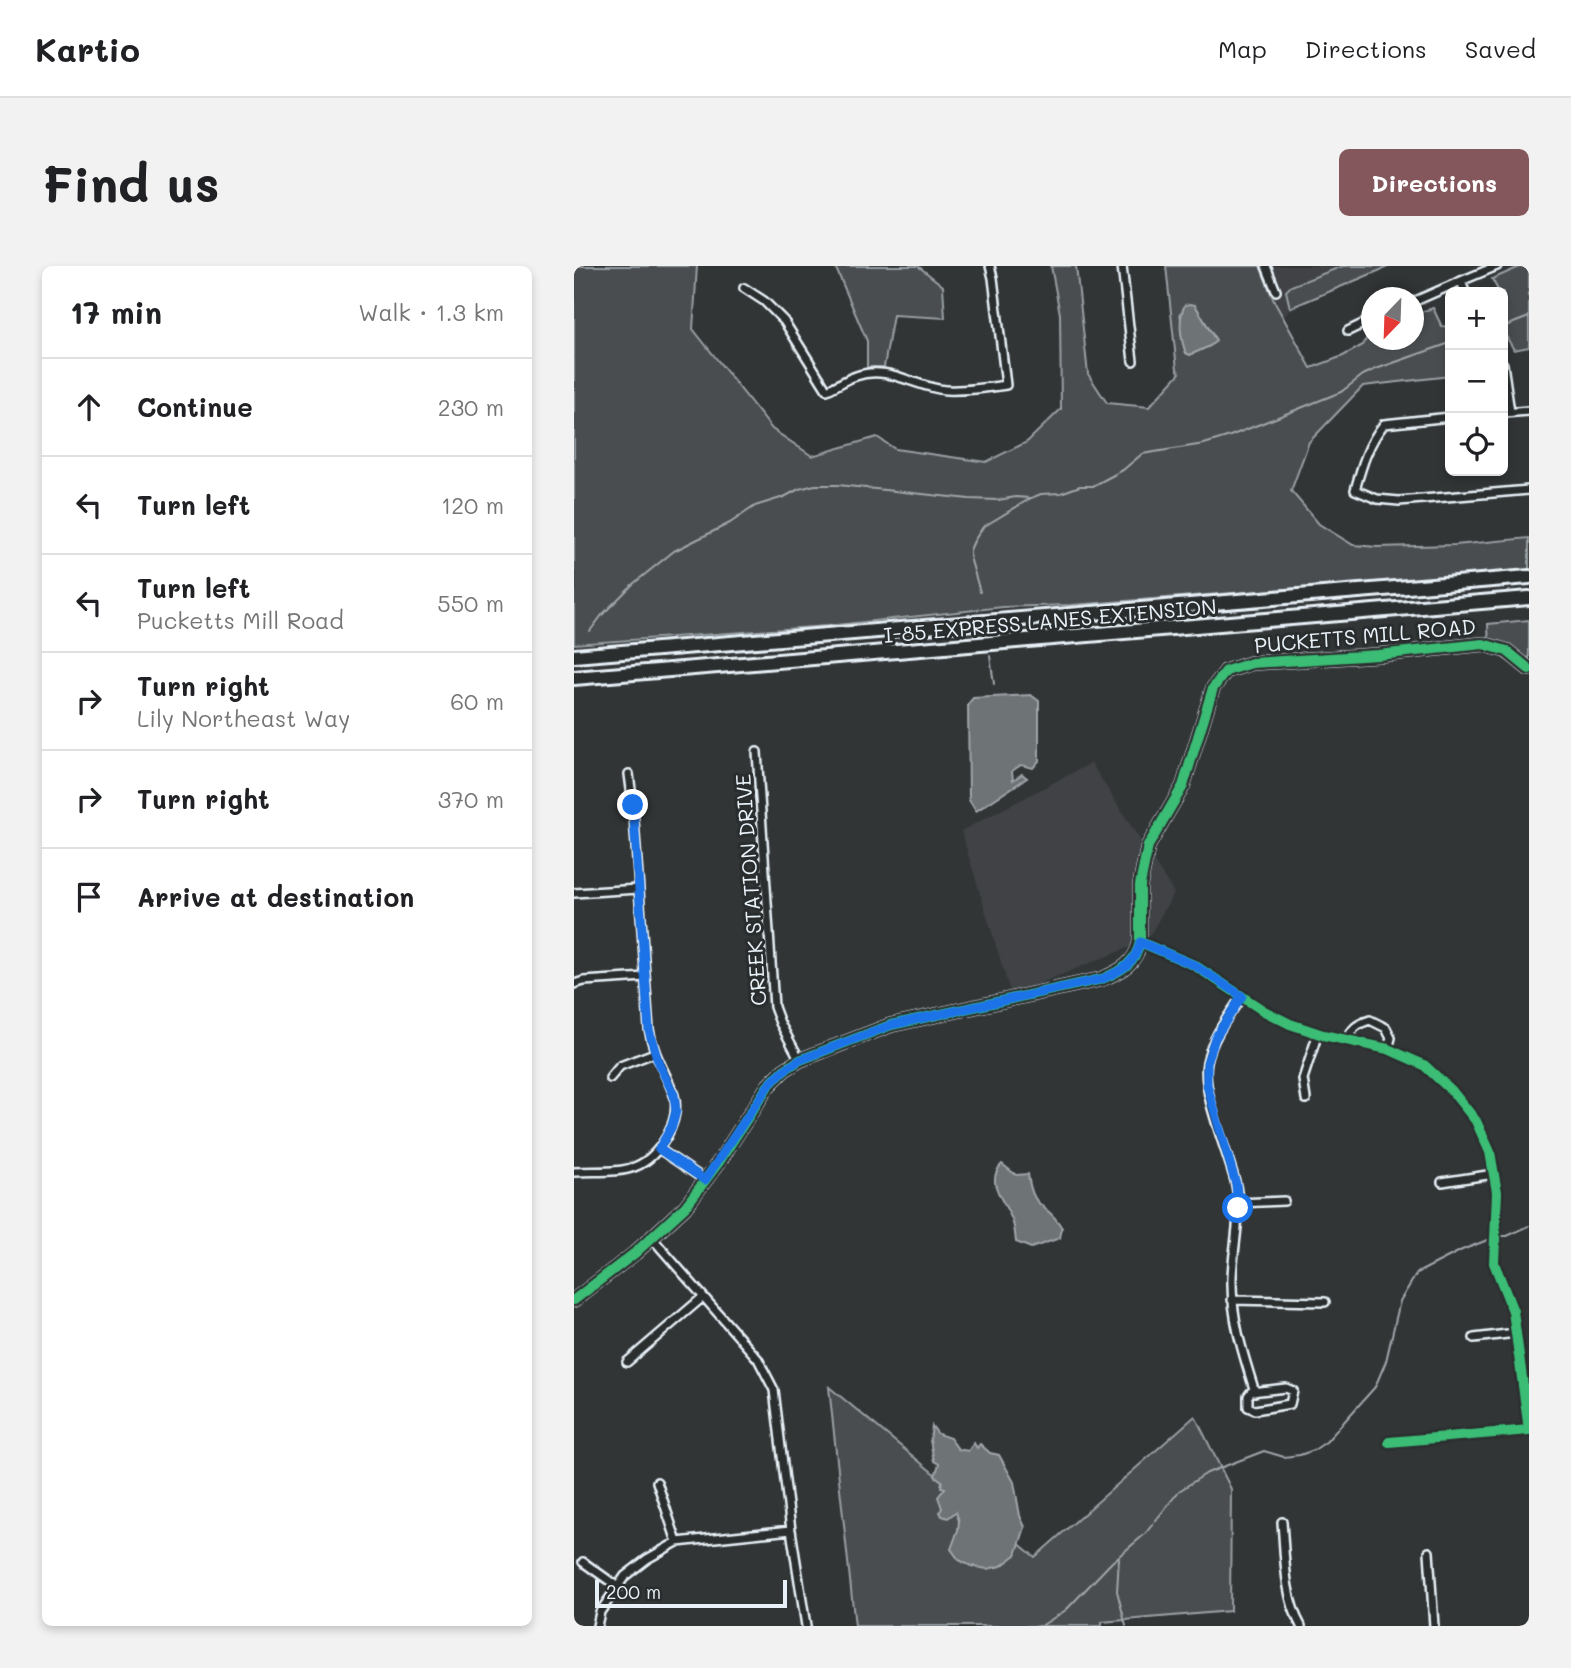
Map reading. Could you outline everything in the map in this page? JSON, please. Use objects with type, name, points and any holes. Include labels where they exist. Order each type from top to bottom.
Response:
[{"type":"highway","name":"I-85 EXPRESS LANES EXTENSION","points":[[574,656],[1529,578]]},
{"type":"highway","name":"I-85 EXPRESS LANES EXTENSION","points":[[574,678],[1529,598]]},
{"type":"street","points":[[744,288],[764,301],[784,321],[827,390],[858,375],[873,373],[895,375],[945,390],[969,390],[1006,385],[990,266]]},
{"type":"street","points":[[1122,266],[1133,361]]},
{"type":"street","points":[[1266,266],[1276,291]]},
{"type":"street","points":[[1424,297],[1497,266]]},
{"type":"street","points":[[1461,281],[1463,287]]},
{"type":"street","points":[[1348,331],[1361,325]]},
{"type":"street","points":[[1508,413],[1529,411]]},
{"type":"street","points":[[1445,418],[1384,424],[1374,436],[1364,456],[1355,490],[1377,499],[1399,501],[1529,490]]},
{"type":"street","name":"PUCKETTS MILL ROAD","points":[[1140,942],[1140,885],[1149,846],[1183,786],[1213,688],[1226,671],[1252,663],[1378,655],[1483,644],[1507,651],[1529,669]]},
{"type":"street","name":"CREEK STATION DRIVE","points":[[757,752],[774,1007],[800,1060]]},
{"type":"street","points":[[574,1172],[640,1166],[659,1149],[672,1126],[676,1111],[674,1095],[654,1053],[649,1030],[629,774]]},
{"type":"street","points":[[574,893],[639,889]]},
{"type":"street","points":[[574,1300],[652,1238],[685,1207],[768,1086],[784,1070],[800,1060],[891,1025],[1102,979],[1130,963],[1140,942],[1194,965],[1290,1024],[1388,1049],[1424,1065],[1452,1091],[1476,1121],[1490,1152],[1494,1174],[1497,1192],[1494,1263],[1513,1311],[1529,1430],[1389,1442]]},
{"type":"street","points":[[574,984],[645,977]]},
{"type":"street","points":[[1242,996],[1215,1038],[1207,1063],[1207,1085],[1236,1184],[1232,1300],[1236,1329],[1255,1392]]},
{"type":"street","points":[[1347,1040],[1351,1030],[1370,1020],[1386,1028],[1391,1038],[1388,1049]]},
{"type":"street","points":[[1306,1099],[1303,1079],[1318,1033]]},
{"type":"street","points":[[610,1078],[620,1066],[654,1053]]},
{"type":"street","points":[[659,1149],[705,1180]]},
{"type":"street","points":[[1442,1182],[1494,1174]]},
{"type":"street","points":[[1237,1203],[1284,1201]]},
{"type":"street","points":[[652,1238],[758,1359],[774,1390],[806,1626]]},
{"type":"street","points":[[627,1362],[703,1297]]},
{"type":"street","points":[[1232,1300],[1325,1301]]},
{"type":"street","points":[[1474,1338],[1516,1333]]},
{"type":"street","points":[[1286,1388],[1293,1391],[1293,1397],[1290,1404],[1255,1410],[1248,1407],[1246,1402],[1248,1396],[1255,1392],[1286,1388]]},
{"type":"street","points":[[657,1482],[677,1542]]},
{"type":"street","points":[[1282,1522],[1289,1589],[1293,1609],[1301,1626]]},
{"type":"street","points":[[597,1626],[600,1612],[625,1576],[647,1559],[677,1542],[791,1530]]},
{"type":"street","points":[[1429,1552],[1434,1626]]},
{"type":"street","points":[[583,1562],[618,1587]]},
{"type":"shaded area","points":[[574,266],[697,266],[693,329],[772,429],[812,456],[877,437],[895,449],[986,462],[1027,442],[1061,409],[1060,314],[1051,266],[1076,266],[1088,374],[1107,403],[1149,407],[1180,373],[1177,369],[1166,266],[1260,266],[1274,301],[1311,368],[1361,346],[1361,350],[1424,350],[1424,311],[1433,308],[1442,327],[1445,326],[1445,377],[1363,386],[1309,442],[1291,491],[1319,524],[1353,545],[1455,545],[1529,538],[1529,571],[1072,605],[1003,607],[827,626],[574,644]],"holes":[[[1195,305],[1216,340],[1210,346],[1190,355],[1186,353],[1180,313]]]},
{"type":"shaded area","points":[[835,266],[918,266],[943,286],[945,318],[893,315],[884,367],[867,367],[867,341]]},
{"type":"shaded area","points":[[1260,266],[1343,266],[1290,286],[1287,298],[1290,308],[1284,318]]},
{"type":"shaded area","points":[[1343,266],[1390,266],[1290,308],[1286,291],[1291,286]]},
{"type":"shaded area","points":[[1522,266],[1529,266],[1529,347],[1514,350],[1508,340],[1508,287],[1496,287],[1492,279]]},
{"type":"shaded area","points":[[1185,305],[1195,305],[1216,341],[1190,355],[1184,347],[1181,322]]},
{"type":"shaded area","points":[[1529,620],[1529,675],[1489,648],[1488,624]]},
{"type":"shaded area","points":[[1031,695],[1039,701],[1039,761],[1033,768],[1021,765],[1012,771],[1013,780],[1022,774],[1027,778],[976,811],[969,800],[968,704],[973,698]]},
{"type":"shaded area","points":[[1091,763],[1174,893],[1147,940],[1011,995],[961,831]]},
{"type":"shaded area","points":[[1002,1164],[1016,1175],[1028,1174],[1033,1195],[1062,1228],[1060,1238],[1031,1248],[1016,1242],[1013,1223],[995,1185],[997,1171]]},
{"type":"shaded area","points":[[829,1387],[1035,1557],[1195,1416],[1231,1489],[1230,1611],[1102,1622],[1102,1626],[855,1626]]},
{"type":"shaded area","points":[[932,1426],[938,1434],[950,1438],[958,1449],[968,1451],[974,1443],[977,1448],[980,1444],[990,1453],[999,1455],[1014,1482],[1020,1516],[1025,1527],[1016,1555],[1001,1566],[987,1569],[971,1566],[959,1560],[951,1549],[959,1521],[956,1512],[948,1518],[940,1512],[942,1508],[938,1497],[945,1488],[941,1487],[942,1481],[935,1476],[939,1464],[934,1461],[930,1440]]},
{"type":"waterway","points":[[1508,325],[1529,317]]},
{"type":"waterway","points":[[980,592],[970,557],[974,541],[983,527],[1031,498],[1041,494],[1061,493],[1080,486],[1093,486],[1123,470],[1142,454],[1204,444],[1230,436],[1341,392],[1363,375],[1376,369],[1445,345]]},
{"type":"waterway","points":[[590,631],[633,584],[674,551],[730,523],[755,506],[799,489],[815,485],[838,485],[969,499],[1030,498]]},
{"type":"waterway","points":[[990,656],[994,684]]},
{"type":"waterway","points":[[1500,1236],[1507,1236],[1529,1226]]},
{"type":"waterway","points":[[1041,1626],[1066,1610],[1112,1562],[1145,1534],[1179,1491],[1207,1473],[1264,1451],[1284,1457],[1300,1455],[1326,1442],[1375,1387],[1386,1361],[1400,1301],[1417,1273],[1490,1239]]},
{"type":"waterway","points":[[1119,1558],[1117,1591],[1126,1626]]},
{"type":"cycle path","points":[[574,1300],[635,1253],[685,1207],[719,1162],[768,1086],[784,1070],[800,1060],[891,1025],[1102,979],[1127,965],[1135,956],[1140,942],[1140,885],[1148,846],[1183,786],[1213,688],[1226,671],[1252,663],[1378,655],[1483,644],[1507,651],[1529,669]]},
{"type":"cycle path","points":[[1140,942],[1194,965],[1264,1011],[1290,1024],[1323,1035],[1388,1049],[1424,1065],[1452,1091],[1476,1121],[1490,1152],[1497,1192],[1494,1263],[1513,1311],[1529,1430],[1389,1442]]},
{"type":"route","points":[[633,805],[649,1030],[659,1065],[674,1095],[676,1111],[672,1126],[659,1149],[705,1180],[768,1086],[784,1070],[800,1060],[891,1025],[1102,979],[1130,963],[1140,942],[1194,965],[1242,996],[1215,1038],[1207,1063],[1207,1085],[1236,1184],[1238,1208]]}]
